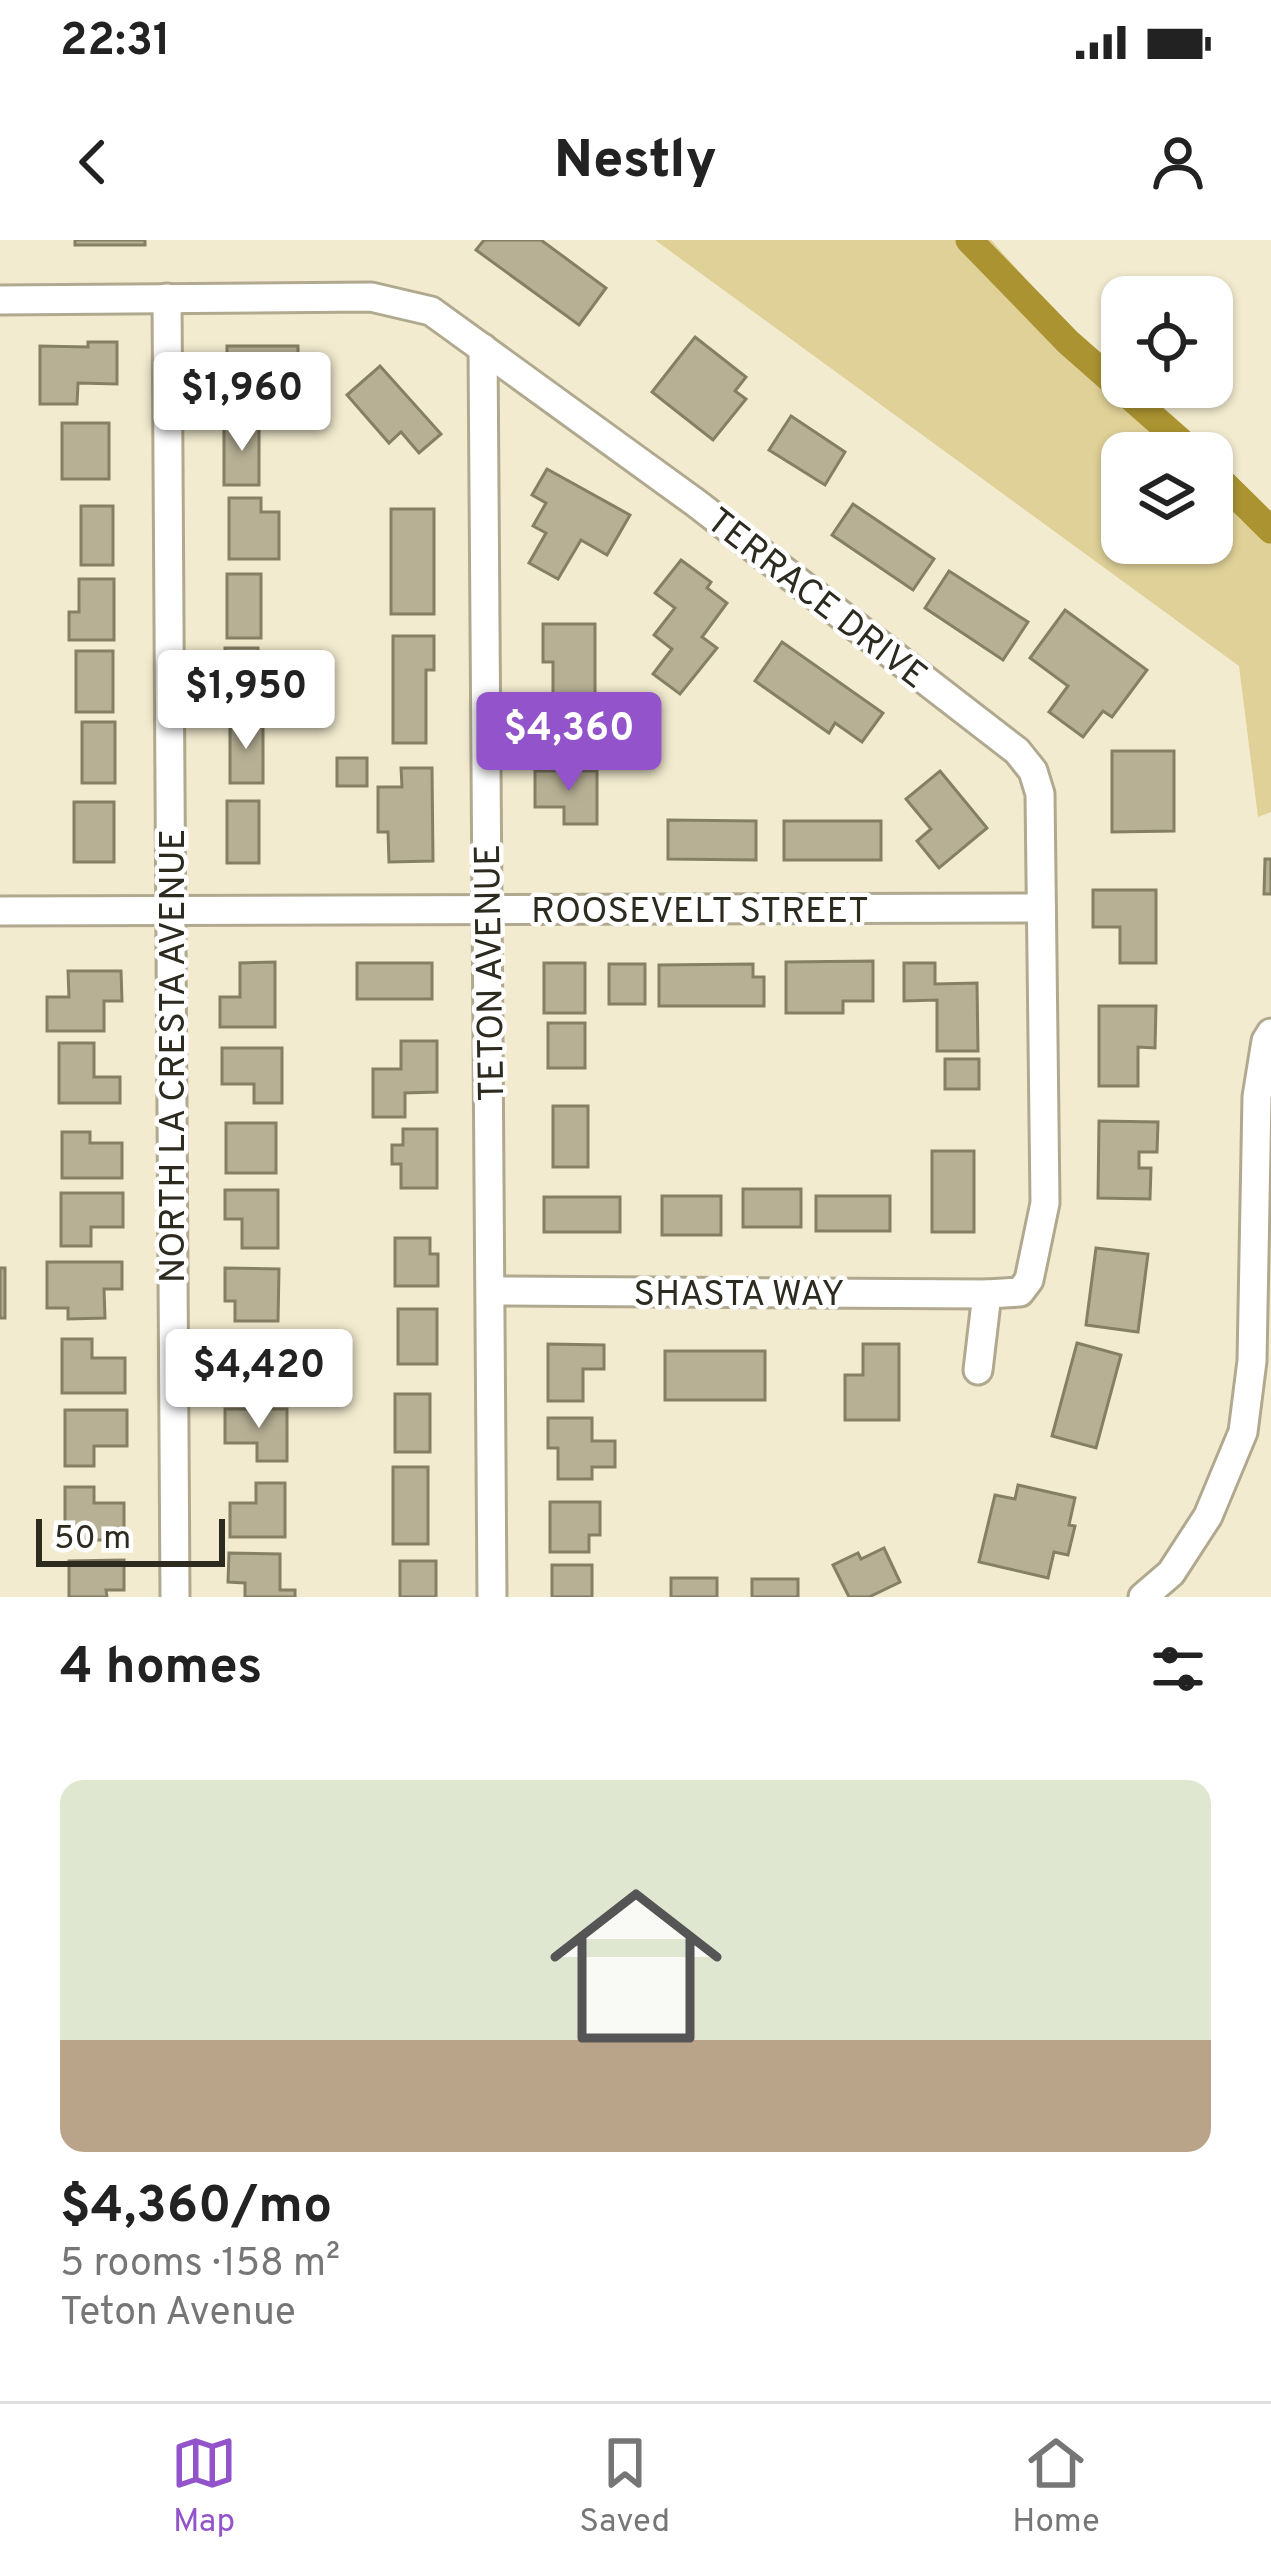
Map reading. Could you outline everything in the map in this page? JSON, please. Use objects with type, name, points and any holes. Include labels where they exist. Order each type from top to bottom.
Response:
[{"type":"street","name":"TERRACE DRIVE","points":[[0,300],[370,297],[431,311],[696,503],[1017,751],[1033,771],[1040,794],[1045,1203],[1029,1280],[1020,1292],[987,1294]]},
{"type":"street","name":"NORTH LA CRESTA AVENUE","points":[[167,298],[175,1597]]},
{"type":"street","name":"TETON AVENUE","points":[[483,348],[491,1597]]},
{"type":"street","name":"ROOSEVELT STREET","points":[[0,911],[1041,908]]},
{"type":"street","points":[[1143,1597],[1171,1573],[1208,1516],[1244,1432],[1252,1361],[1257,1097],[1271,1034]]},
{"type":"street","name":"SHASTA WAY","points":[[491,1292],[987,1294]]},
{"type":"street","points":[[977,1370],[987,1294]]},
{"type":"shaded area","points":[[655,240],[991,240],[1101,363],[1101,408],[1150,408],[1175,432],[1101,432],[1101,564],[1233,564],[1233,487],[1271,522],[1271,812],[1258,817],[1239,666]]},
{"type":"building","points":[[75,240],[145,240],[145,245],[75,245]]},
{"type":"building","points":[[484,240],[541,240],[606,288],[579,325],[476,250]]},
{"type":"building","points":[[695,337],[746,377],[735,391],[746,399],[713,440],[652,392]]},
{"type":"building","points":[[88,342],[117,342],[117,384],[78,383],[77,404],[40,404],[40,346],[88,347]]},
{"type":"building","points":[[227,346],[298,346],[298,383],[251,383],[251,403],[227,403]]},
{"type":"building","points":[[380,366],[441,434],[419,453],[401,432],[389,443],[347,395]]},
{"type":"building","points":[[791,416],[845,452],[825,485],[769,450]]},
{"type":"building","points":[[62,423],[109,423],[109,479],[62,479]]},
{"type":"building","points":[[224,423],[259,423],[259,485],[224,485]]},
{"type":"building","points":[[547,469],[630,515],[607,555],[581,540],[558,579],[529,563],[546,533],[533,526],[546,503],[532,495]]},
{"type":"building","points":[[229,498],[261,498],[261,512],[279,512],[279,559],[229,559]]},
{"type":"building","points":[[853,504],[934,559],[913,590],[832,535]]},
{"type":"building","points":[[81,506],[113,506],[113,565],[81,565]]},
{"type":"building","points":[[391,509],[434,509],[434,614],[391,614]]},
{"type":"building","points":[[681,560],[711,582],[707,588],[727,603],[702,637],[717,648],[680,694],[653,674],[672,649],[654,635],[675,608],[655,593]]},
{"type":"building","points":[[949,571],[1028,622],[1003,660],[925,608]]},
{"type":"building","points":[[227,574],[261,574],[261,638],[227,638]]},
{"type":"building","points":[[79,579],[114,579],[114,640],[69,640],[69,612],[79,612]]},
{"type":"building","points":[[1065,610],[1147,670],[1112,717],[1103,711],[1083,737],[1049,712],[1068,686],[1030,658]]},
{"type":"building","points":[[543,624],[595,624],[595,706],[553,706],[553,662],[543,662]]},
{"type":"building","points":[[393,636],[434,636],[434,670],[426,670],[426,743],[393,743]]},
{"type":"building","points":[[782,642],[883,713],[862,742],[835,723],[829,733],[755,681]]},
{"type":"building","points":[[225,648],[258,648],[258,709],[225,709]]},
{"type":"building","points":[[76,651],[113,651],[113,712],[76,712]]},
{"type":"building","points":[[230,721],[263,721],[263,783],[230,783]]},
{"type":"building","points":[[82,722],[115,722],[115,783],[82,783]]},
{"type":"building","points":[[1112,751],[1174,751],[1174,831],[1112,832]]},
{"type":"building","points":[[337,758],[367,758],[367,786],[337,786]]},
{"type":"building","points":[[401,768],[432,768],[433,861],[389,862],[388,832],[378,832],[378,787],[402,787]]},
{"type":"building","points":[[535,771],[597,771],[597,824],[564,824],[564,807],[535,807]]},
{"type":"building","points":[[940,771],[987,828],[939,868],[917,841],[931,829],[906,799]]},
{"type":"building","points":[[227,801],[259,801],[259,863],[227,863]]},
{"type":"building","points":[[74,802],[114,802],[114,862],[74,862]]},
{"type":"building","points":[[668,820],[756,821],[756,860],[668,859]]},
{"type":"building","points":[[784,821],[881,821],[881,860],[784,860]]},
{"type":"building","points":[[1265,859],[1271,859],[1271,894],[1264,894]]},
{"type":"building","points":[[1093,890],[1156,890],[1156,963],[1120,963],[1120,927],[1093,927]]},
{"type":"building","points":[[873,961],[873,1001],[843,1001],[843,1013],[786,1013],[786,962]]},
{"type":"building","points":[[275,962],[275,1027],[220,1027],[220,997],[240,997],[240,963]]},
{"type":"building","points":[[357,963],[432,963],[432,999],[357,999]]},
{"type":"building","points":[[544,963],[585,963],[585,1013],[544,1013]]},
{"type":"building","points":[[904,963],[935,963],[935,984],[977,983],[978,1051],[937,1051],[937,1000],[904,1001]]},
{"type":"building","points":[[609,964],[645,964],[645,1004],[609,1004]]},
{"type":"building","points":[[753,964],[753,977],[764,977],[764,1006],[659,1006],[659,965]]},
{"type":"building","points":[[68,971],[121,971],[122,1001],[104,1001],[104,1031],[47,1031],[47,997],[69,997]]},
{"type":"building","points":[[1099,1006],[1156,1006],[1155,1048],[1138,1047],[1138,1086],[1099,1086]]},
{"type":"building","points":[[548,1023],[585,1023],[585,1068],[548,1068]]},
{"type":"building","points":[[401,1041],[437,1041],[437,1092],[405,1093],[405,1117],[373,1117],[373,1069],[401,1069]]},
{"type":"building","points":[[59,1043],[94,1043],[94,1077],[120,1077],[120,1103],[59,1103]]},
{"type":"building","points":[[222,1048],[282,1048],[282,1103],[254,1103],[254,1084],[222,1084]]},
{"type":"building","points":[[945,1059],[979,1059],[979,1089],[945,1089]]},
{"type":"building","points":[[553,1106],[588,1106],[588,1167],[553,1167]]},
{"type":"building","points":[[1099,1121],[1158,1122],[1157,1152],[1139,1152],[1139,1168],[1151,1168],[1150,1199],[1098,1198]]},
{"type":"building","points":[[226,1123],[276,1123],[276,1173],[226,1173]]},
{"type":"building","points":[[403,1129],[437,1129],[437,1188],[401,1188],[401,1164],[392,1164],[392,1145],[403,1145]]},
{"type":"building","points":[[62,1132],[90,1132],[90,1143],[122,1143],[122,1178],[62,1178]]},
{"type":"building","points":[[932,1151],[974,1151],[974,1232],[932,1232]]},
{"type":"building","points":[[743,1189],[801,1189],[801,1227],[743,1227]]},
{"type":"building","points":[[225,1190],[278,1190],[278,1248],[242,1248],[242,1219],[225,1219]]},
{"type":"building","points":[[61,1193],[123,1193],[123,1227],[91,1227],[91,1246],[61,1246]]},
{"type":"building","points":[[662,1196],[721,1196],[721,1235],[662,1235]]},
{"type":"building","points":[[816,1196],[890,1196],[890,1231],[816,1231]]},
{"type":"building","points":[[544,1197],[620,1197],[620,1232],[544,1232]]},
{"type":"building","points":[[395,1238],[430,1238],[430,1254],[438,1254],[438,1286],[395,1286]]},
{"type":"building","points":[[1096,1248],[1148,1254],[1138,1332],[1086,1325]]},
{"type":"building","points":[[47,1262],[122,1262],[122,1289],[104,1289],[105,1318],[68,1319],[68,1308],[47,1308]]},
{"type":"building","points":[[0,1268],[5,1268],[5,1318],[0,1318]]},
{"type":"building","points":[[225,1268],[279,1269],[278,1321],[235,1321],[235,1301],[225,1301]]},
{"type":"building","points":[[398,1309],[437,1309],[437,1364],[398,1364]]},
{"type":"building","points":[[62,1339],[92,1339],[92,1358],[125,1358],[125,1393],[62,1393]]},
{"type":"building","points":[[256,1340],[286,1340],[286,1393],[226,1393],[226,1357],[256,1357]]},
{"type":"building","points":[[1077,1343],[1121,1355],[1096,1448],[1052,1436]]},
{"type":"building","points":[[548,1344],[604,1345],[604,1369],[583,1369],[583,1401],[548,1401]]},
{"type":"building","points":[[863,1344],[899,1344],[899,1420],[845,1420],[845,1375],[863,1375]]},
{"type":"building","points":[[665,1351],[765,1351],[765,1400],[665,1400]]},
{"type":"building","points":[[395,1394],[430,1394],[430,1452],[395,1452]]},
{"type":"building","points":[[225,1409],[287,1409],[287,1461],[257,1461],[257,1443],[225,1443]]},
{"type":"building","points":[[65,1410],[127,1410],[127,1446],[94,1446],[94,1466],[65,1466]]},
{"type":"building","points":[[548,1418],[592,1418],[592,1441],[615,1441],[615,1467],[592,1467],[592,1479],[558,1479],[558,1448],[548,1448]]},
{"type":"building","points":[[393,1467],[428,1467],[428,1544],[393,1544]]},
{"type":"building","points":[[256,1483],[285,1483],[285,1537],[230,1537],[230,1503],[256,1503]]},
{"type":"building","points":[[1018,1485],[1075,1498],[1068,1555],[1054,1552],[1048,1578],[979,1562],[995,1495],[1015,1499]]},
{"type":"building","points":[[65,1487],[94,1487],[94,1503],[124,1503],[124,1540],[65,1540]]},
{"type":"building","points":[[550,1502],[600,1502],[600,1535],[589,1535],[589,1552],[550,1552]]},
{"type":"building","points":[[884,1548],[900,1582],[869,1597],[849,1597],[833,1565]]},
{"type":"building","points":[[229,1553],[280,1554],[280,1590],[295,1590],[295,1597],[245,1597],[245,1583],[228,1582]]},
{"type":"building","points":[[124,1560],[124,1590],[106,1590],[107,1597],[69,1597],[69,1561]]},
{"type":"building","points":[[400,1561],[436,1561],[436,1597],[400,1597]]},
{"type":"building","points":[[552,1565],[592,1565],[592,1597],[552,1597]]},
{"type":"building","points":[[671,1578],[717,1578],[717,1597],[671,1597]]},
{"type":"building","points":[[752,1579],[798,1579],[798,1597],[752,1597]]},
{"type":"waterway","points":[[969,240],[1068,342],[1170,432]]},
{"type":"waterway","points":[[1233,493],[1271,530]]}]
